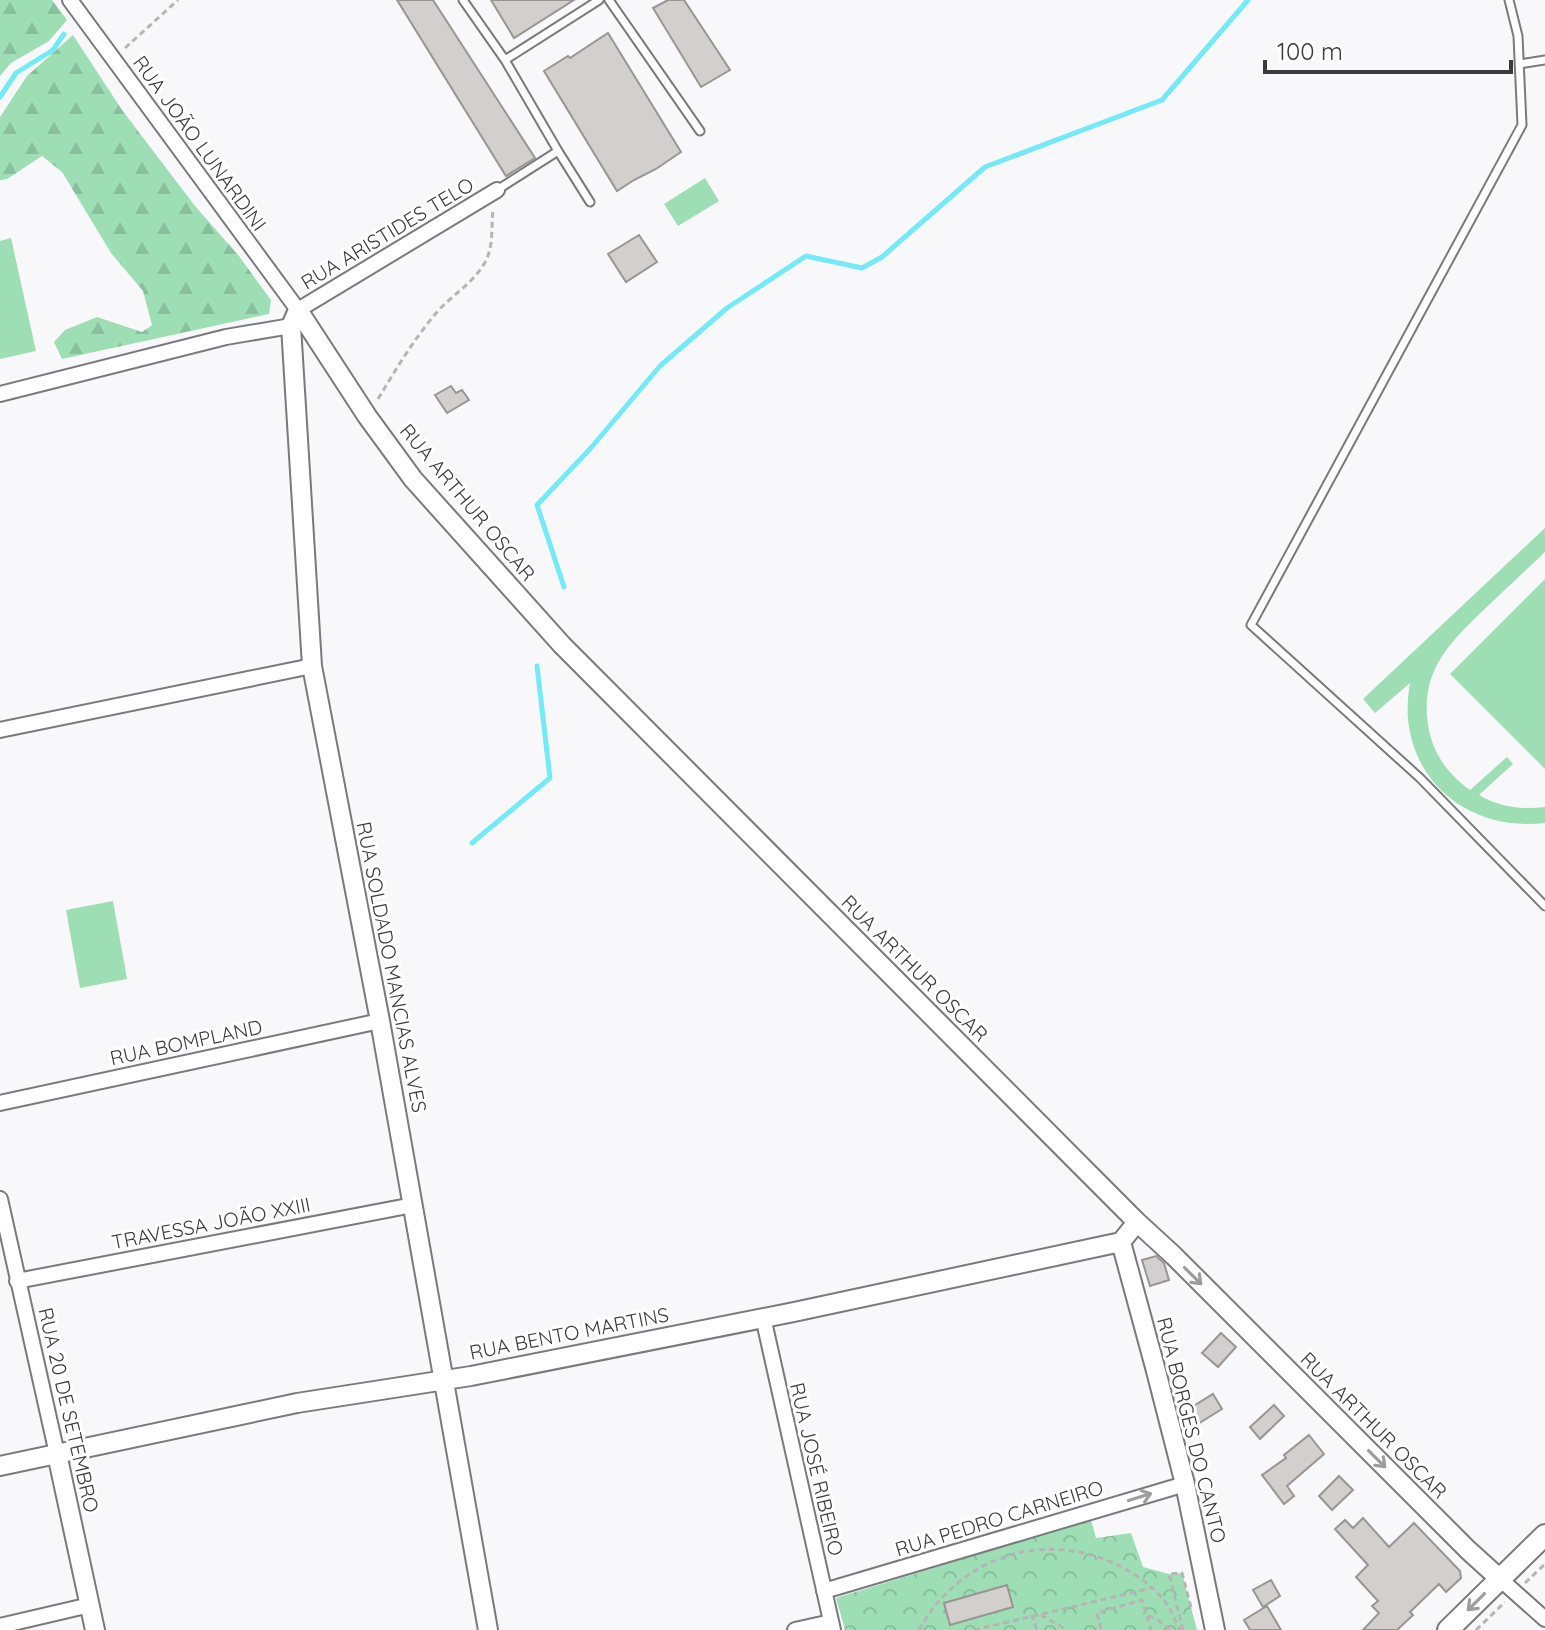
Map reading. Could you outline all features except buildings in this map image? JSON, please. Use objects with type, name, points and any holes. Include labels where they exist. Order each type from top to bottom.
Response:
[{"type":"main road","points":[[1448,1630],[1545,1535]]},
{"type":"street","name":"RUA JOÃO LUNARDINI","points":[[70,0],[295,318]]},
{"type":"street","name":"RUA ARISTIDES TELO","points":[[295,318],[497,190]]},
{"type":"street","points":[[0,394],[295,318]]},
{"type":"street","name":"RUA ARTHUR OSCAR","points":[[295,318],[413,479],[562,645],[1468,1550],[1545,1619]]},
{"type":"street","name":"RUA SOLDADO MANCIAS ALVES","points":[[295,318],[312,666],[380,1021],[488,1630]]},
{"type":"street","points":[[0,730],[312,666]]},
{"type":"street","name":"RUA BOMPLAND","points":[[0,1103],[380,1021]]},
{"type":"street","name":"RUA 20 DE SETEMBRO","points":[[0,1199],[95,1630]]},
{"type":"street","name":"TRAVESSA JOÃO XXIII","points":[[17,1281],[413,1205]]},
{"type":"street","points":[[1121,1242],[1137,1222]]},
{"type":"street","name":"RUA BENTO MARTINS","points":[[0,1466],[297,1403],[486,1373],[794,1312],[1121,1242]]},
{"type":"street","name":"RUA BORGES DO CANTO","points":[[1121,1242],[1185,1484],[1215,1630]]},
{"type":"street","name":"RUA JOSÉ RIBEIRO","points":[[763,1317],[832,1626]]},
{"type":"street","name":"RUA PEDRO CARNEIRO","points":[[824,1591],[1185,1484]]},
{"type":"street","points":[[0,1626],[90,1605]]},
{"type":"street","points":[[795,1630],[832,1626]]},
{"type":"lane","points":[[463,0],[505,60],[590,202]]},
{"type":"lane","points":[[505,60],[599,0]]},
{"type":"lane","points":[[609,0],[700,131]]},
{"type":"lane","points":[[1509,0],[1518,36],[1522,125],[1251,625],[1420,778],[1545,906]]},
{"type":"lane","points":[[1519,64],[1545,60]]},
{"type":"lane","points":[[497,190],[558,151]]},
{"type":"path","points":[[113,59],[178,0]]},
{"type":"path","points":[[367,416],[413,343],[438,310],[469,284],[485,263],[492,242],[497,190]]},
{"type":"path","points":[[919,1630],[927,1614],[946,1592],[968,1574],[1020,1552],[1048,1549],[1076,1551],[1104,1559],[1129,1571],[1166,1602],[1181,1630]]},
{"type":"path","points":[[1181,1630],[1169,1574],[1182,1573],[1193,1616]]},
{"type":"path","points":[[974,1630],[1152,1588]]},
{"type":"path","points":[[1101,1630],[1097,1613],[1142,1600],[1151,1630]]},
{"type":"path","points":[[1032,1616],[1037,1630]]},
{"type":"path","points":[[1032,1616],[1048,1617],[1067,1630]]},
{"type":"path","points":[[1148,1616],[1170,1630]]},
{"type":"green space","points":[[0,0],[52,0],[67,20],[49,41],[11,63],[0,76]]},
{"type":"green space","points":[[73,35],[122,110],[271,300],[269,314],[62,359],[54,342],[65,330],[97,317],[142,332],[152,325],[143,291],[111,253],[62,172],[42,156],[7,179],[0,180],[0,117],[27,76]]},
{"type":"green space","points":[[705,178],[719,201],[678,226],[664,204]]},
{"type":"green space","points":[[11,238],[36,351],[0,359],[0,241]]},
{"type":"green space","points":[[1545,528],[1545,552],[1451,644],[1433,674],[1428,690],[1431,739],[1455,778],[1470,790],[1507,757],[1513,764],[1479,795],[1511,807],[1545,807],[1545,823],[1520,824],[1474,813],[1437,786],[1423,767],[1413,745],[1408,720],[1410,683],[1375,713],[1363,699]]},
{"type":"green space","points":[[1545,579],[1545,769],[1450,674]]},
{"type":"green space","points":[[113,901],[127,979],[80,988],[66,910]]},
{"type":"green space","points":[[1091,1520],[1096,1538],[1131,1533],[1143,1567],[1169,1574],[1182,1573],[1197,1630],[845,1630],[836,1598]]},
{"type":"waterway","points":[[564,587],[537,505],[590,449],[660,366],[727,308],[806,256],[862,268],[882,257],[985,167],[1162,100],[1248,0]]},
{"type":"waterway","points":[[0,97],[16,73],[53,50],[64,34]]},
{"type":"waterway","points":[[472,843],[550,778],[537,666]]}]
